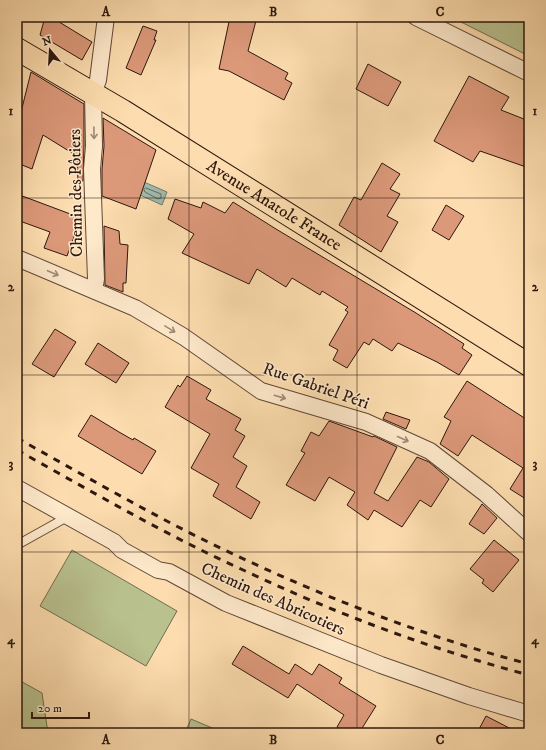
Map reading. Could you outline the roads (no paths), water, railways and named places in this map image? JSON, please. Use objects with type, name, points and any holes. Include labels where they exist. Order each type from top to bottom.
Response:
[{"type":"main road","name":"Avenue Anatole France","points":[[17,49],[144,124],[529,365]]},
{"type":"street","name":"Chemin des Pôtiers","points":[[94,290],[96,279],[92,169],[94,146],[94,94],[98,80],[106,17]]},
{"type":"street","points":[[416,17],[529,73]]},
{"type":"street","name":"Rue Gabriel Péri","points":[[17,258],[94,290],[141,312],[184,337],[261,391],[366,422],[430,451],[486,494],[529,532]]},
{"type":"street","name":"Chemin des Abricotiers","points":[[17,488],[114,542],[122,550],[158,570],[169,572],[226,603],[382,665],[469,696],[529,714]]},
{"type":"lane","points":[[17,545],[69,516]]},
{"type":"water","points":[[144,182],[167,192],[162,205],[138,194]]},
{"type":"railway","points":[[17,438],[184,530],[286,578],[406,626],[446,640],[529,664]]},
{"type":"railway","points":[[17,450],[156,527],[212,556],[276,585],[347,615],[419,642],[529,675]]}]
